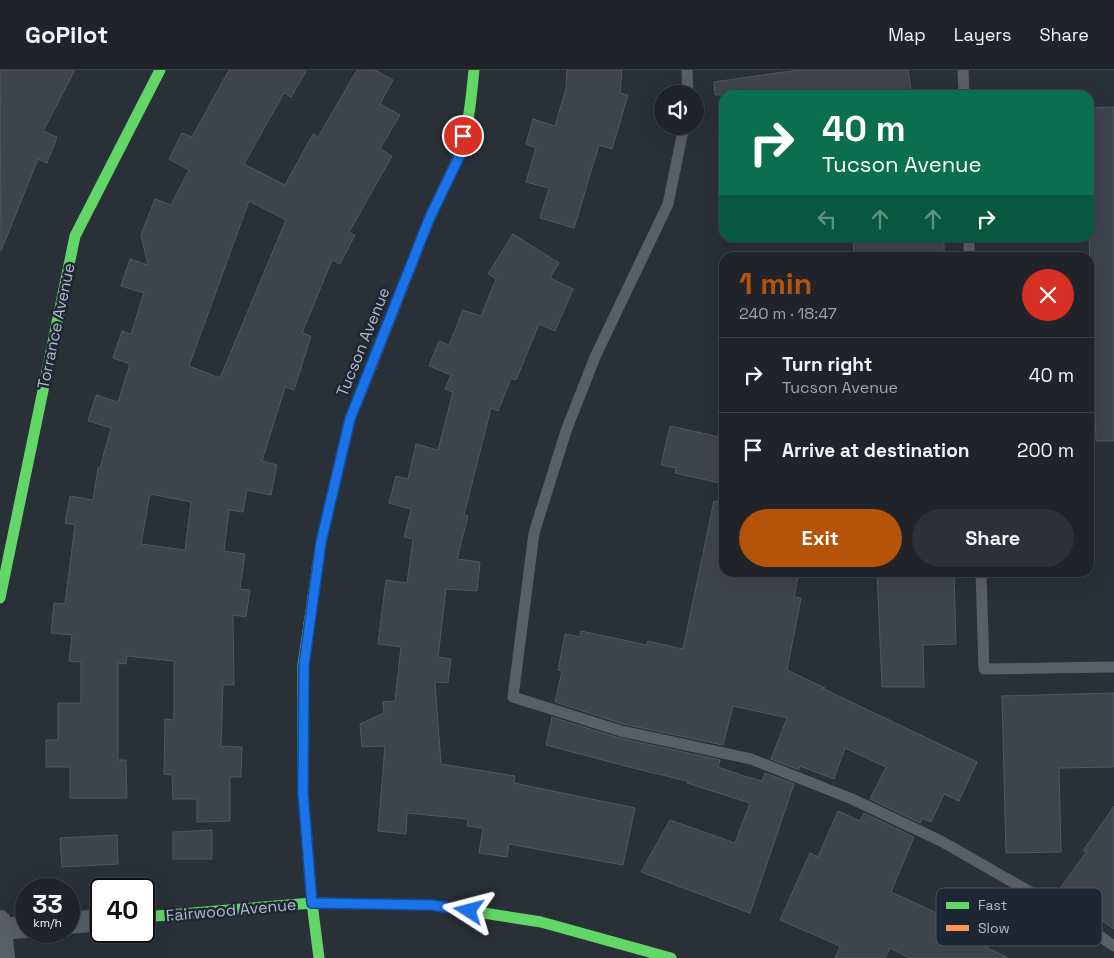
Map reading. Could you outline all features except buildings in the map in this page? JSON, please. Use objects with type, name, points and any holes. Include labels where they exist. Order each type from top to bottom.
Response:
[{"type":"street","name":"Torrance Avenue","points":[[0,598],[75,236],[160,70]]},
{"type":"street","name":"Tucson Avenue","points":[[319,958],[312,903],[303,793],[304,665],[321,542],[350,419],[430,217],[460,155],[471,99],[474,70]]},
{"type":"street","name":"Fairwood Avenue","points":[[155,916],[312,903],[432,905],[541,922],[672,958]]},
{"type":"street","points":[[0,921],[4,958]]},
{"type":"street","points":[[0,929],[15,928]]},
{"type":"lane","points":[[687,70],[688,85]]},
{"type":"lane","points":[[963,70],[964,90]]},
{"type":"lane","points":[[682,135],[668,204],[595,357],[566,431],[534,533],[513,697],[621,731],[751,759],[852,799],[941,841],[1023,888]]},
{"type":"lane","points":[[981,577],[984,669],[1114,667]]},
{"type":"lane","points":[[1102,938],[1114,946]]},
{"type":"traffic: fast","points":[[0,598],[75,236],[160,70]]},
{"type":"traffic: fast","points":[[455,165],[466,131],[474,70]]},
{"type":"traffic: fast","points":[[319,958],[312,903],[303,793],[303,665],[321,542],[350,419],[371,367]]},
{"type":"traffic: fast","points":[[155,916],[312,903],[432,905],[541,922],[671,958]]},
{"type":"traffic: slow","points":[[371,367],[430,217],[455,165]]},
{"type":"route","points":[[463,136],[460,155],[430,217],[350,419],[321,542],[304,665],[303,793],[312,903],[432,905],[469,911]]}]
